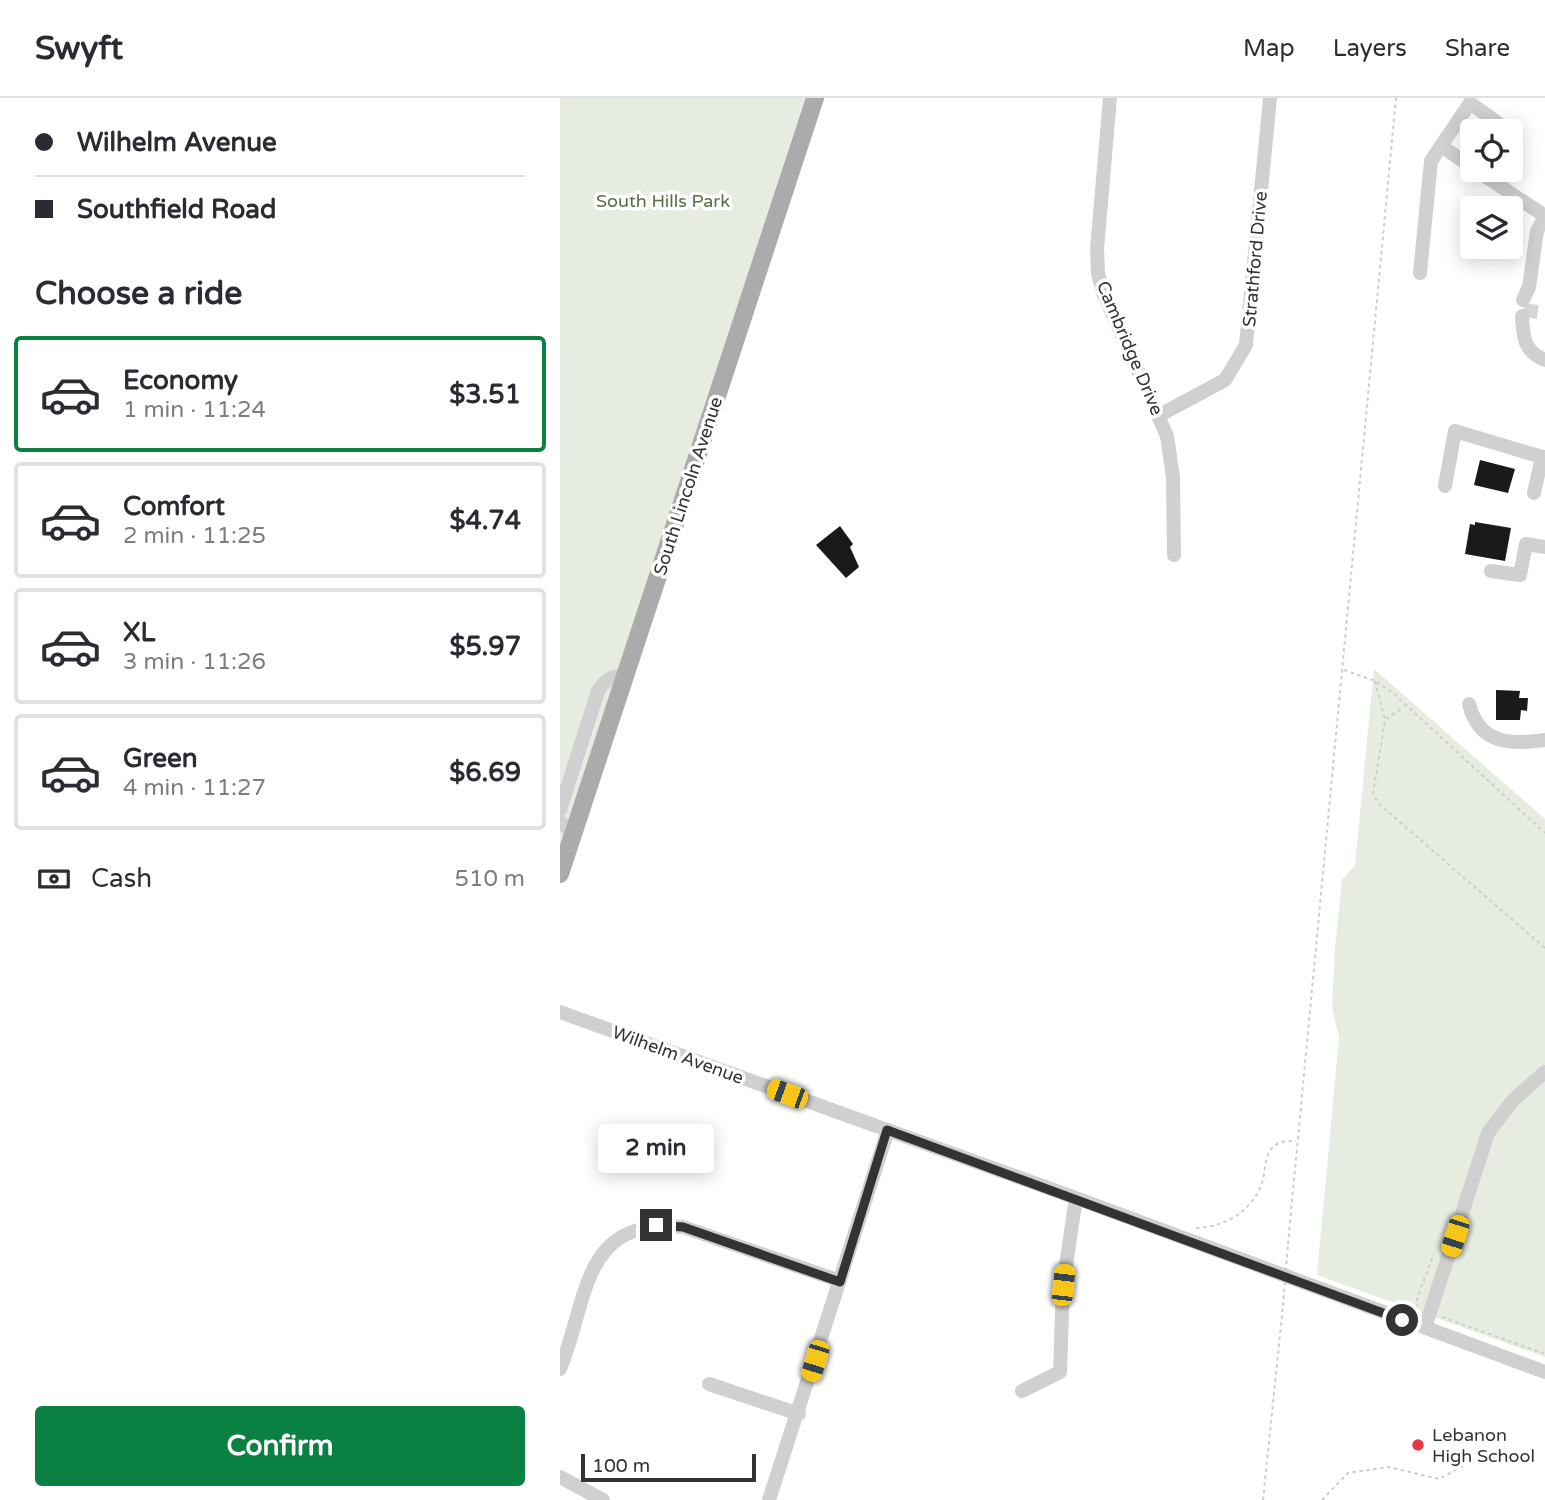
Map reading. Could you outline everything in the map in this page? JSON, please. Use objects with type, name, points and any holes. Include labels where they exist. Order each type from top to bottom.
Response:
[{"type":"main road","name":"South Lincoln Avenue","points":[[560,874],[567,828],[625,676],[815,98]]},
{"type":"street","name":"Cambridge Drive","points":[[1110,98],[1098,273],[1103,293],[1167,436],[1171,457],[1174,555]]},
{"type":"street","name":"Strathford Drive","points":[[1158,416],[1225,380],[1246,345],[1270,98]]},
{"type":"street","points":[[1420,273],[1431,161],[1470,103],[1492,119]]},
{"type":"street","points":[[1441,146],[1460,158]]},
{"type":"street","points":[[1495,182],[1545,217],[1537,231],[1528,296]]},
{"type":"street","points":[[1526,321],[1524,345],[1533,355],[1545,360]]},
{"type":"street","points":[[1445,486],[1455,431],[1544,457],[1534,493]]},
{"type":"street","points":[[1491,571],[1520,575],[1526,544],[1545,547]]},
{"type":"street","points":[[560,810],[598,691],[604,682],[615,676],[625,676]]},
{"type":"street","points":[[1469,704],[1472,717],[1483,730],[1496,739],[1510,744],[1545,740]]},
{"type":"street","name":"Wilhelm Avenue","points":[[560,1012],[1076,1198],[1545,1372]]},
{"type":"street","points":[[1425,1328],[1488,1133],[1513,1100],[1545,1072]]},
{"type":"street","points":[[769,1500],[799,1414],[887,1130]]},
{"type":"street","points":[[1022,1391],[1060,1372],[1063,1285],[1076,1198]]},
{"type":"street","points":[[560,1370],[570,1346],[589,1274],[606,1247],[629,1231],[656,1225],[683,1227],[840,1282]]},
{"type":"street","points":[[709,1384],[799,1414]]},
{"type":"street","points":[[560,1478],[603,1500]]},
{"type":"path","points":[[1268,1500],[1263,1499],[1396,98]]},
{"type":"path","points":[[1342,670],[1375,681],[1545,833]]},
{"type":"path","points":[[1375,681],[1385,720],[1373,794],[1379,804],[1545,948]]},
{"type":"path","points":[[1385,720],[1405,706]]},
{"type":"path","points":[[1191,1227],[1214,1226],[1241,1213],[1258,1192],[1270,1150],[1280,1142],[1297,1141]]},
{"type":"path","points":[[1322,1500],[1348,1472],[1389,1466],[1439,1479],[1463,1466]]},
{"type":"green space","name":"South Hills Park","points":[[560,98],[805,98],[560,848]]},
{"type":"green space","points":[[1374,669],[1545,819],[1545,1357],[1317,1275],[1339,1038],[1332,1007],[1335,948],[1342,880],[1355,865]]},
{"type":"building","points":[[1480,460],[1515,469],[1508,493],[1474,485]]},
{"type":"building","points":[[1475,522],[1511,528],[1505,561],[1465,554],[1470,524],[1475,525]]},
{"type":"building","points":[[840,526],[853,544],[850,547],[859,567],[846,578],[816,545]]},
{"type":"building","points":[[1496,690],[1520,691],[1519,698],[1528,698],[1527,711],[1521,710],[1520,720],[1496,720]]},
{"type":"tunnel","points":[[1530,318],[1532,301]]},
{"type":"place","name":"Lebanon High School","points":[[1418,1445]]},
{"type":"route","points":[[656,1225],[683,1227],[840,1282],[887,1130],[1402,1320]]}]
